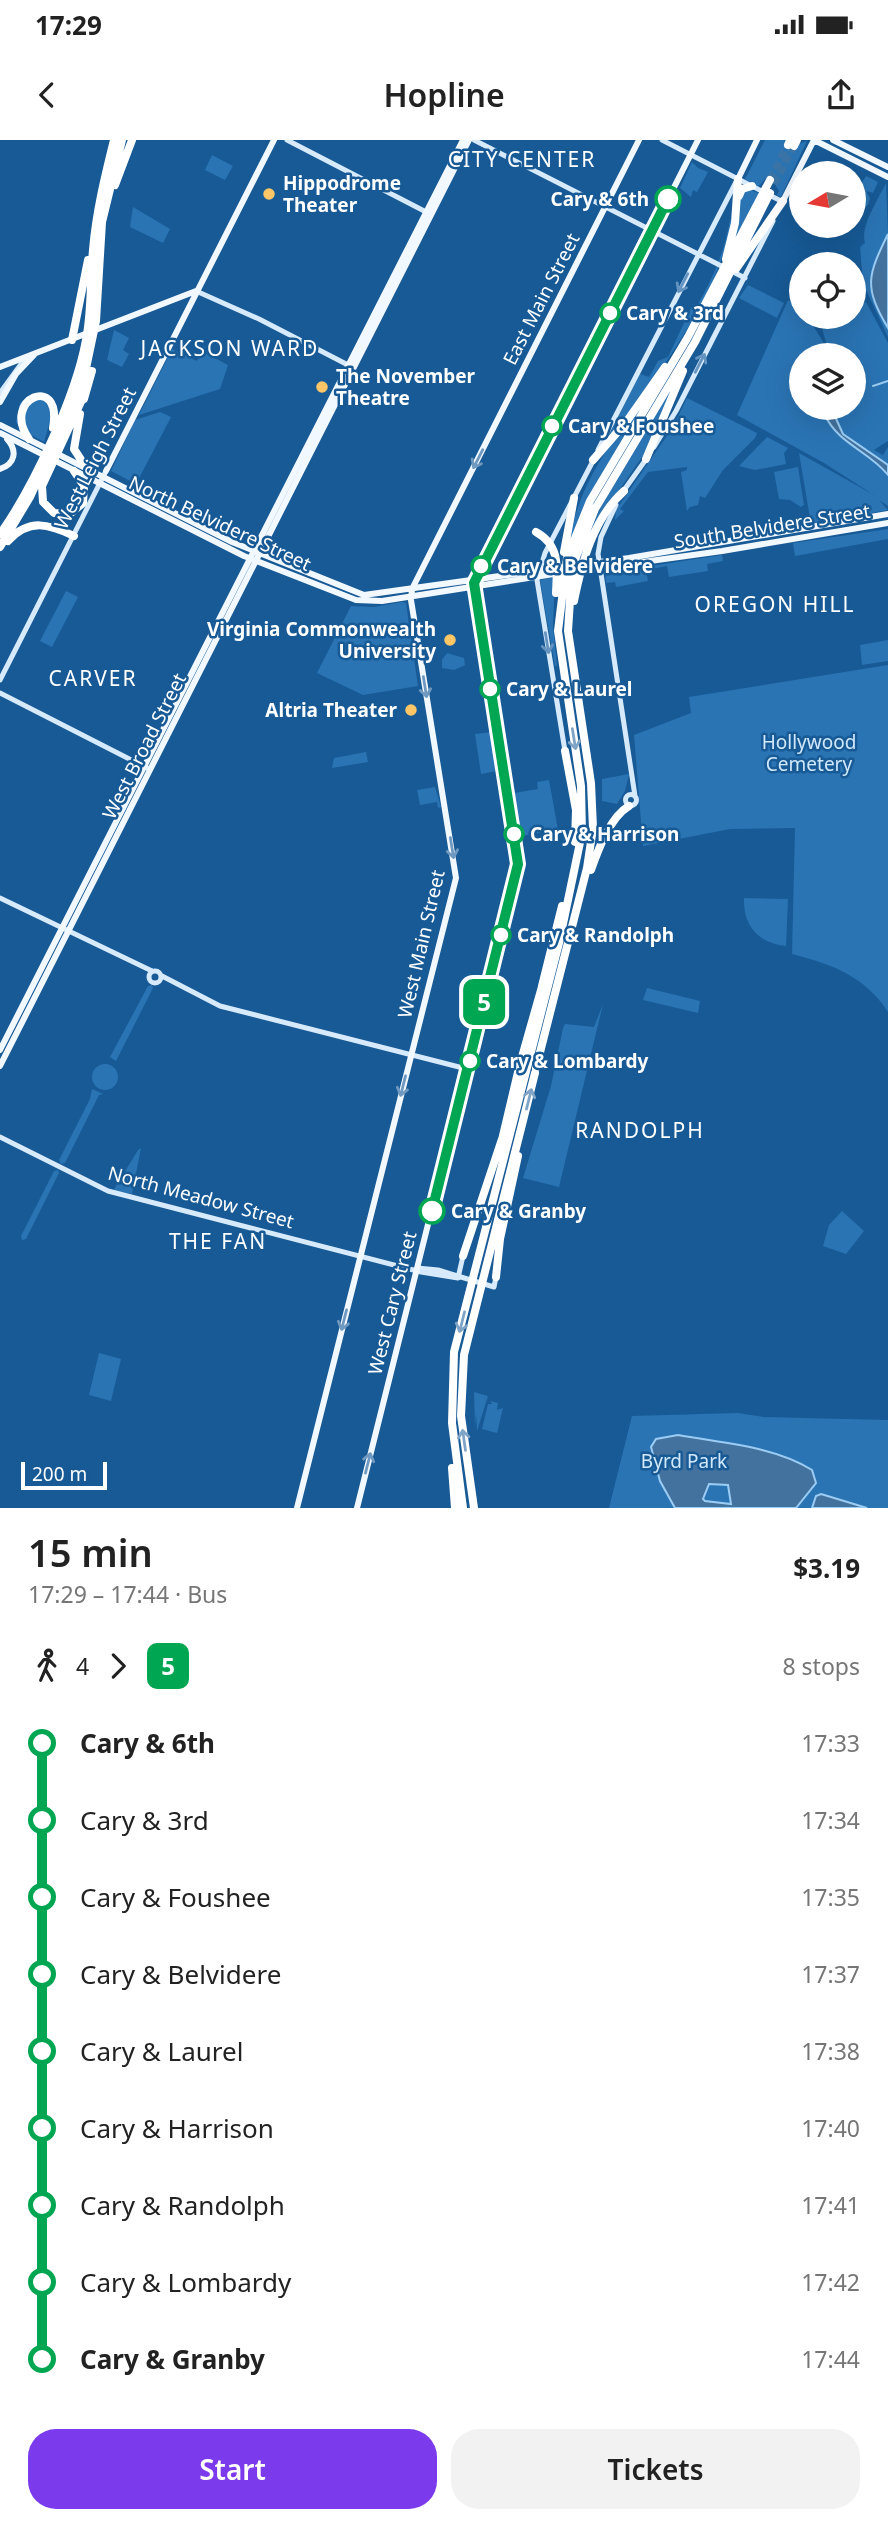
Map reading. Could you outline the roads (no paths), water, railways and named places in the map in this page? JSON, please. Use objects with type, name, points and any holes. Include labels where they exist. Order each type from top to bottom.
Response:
[{"type":"highway","points":[[0,534],[51,437],[70,396],[83,356],[90,311],[97,216],[114,140]]},
{"type":"highway","points":[[87,469],[75,454],[74,444],[97,340],[102,228],[122,140]]},
{"type":"highway","points":[[102,228],[132,140]]},
{"type":"highway","points":[[719,288],[731,243],[738,179]]},
{"type":"highway","points":[[474,1508],[461,1416],[462,1369],[590,853],[593,806],[571,656],[569,604],[581,541],[603,496],[692,340],[772,182]]},
{"type":"highway","points":[[737,201],[741,191],[755,188]]},
{"type":"highway","points":[[719,288],[760,237],[775,211],[774,198]]},
{"type":"highway","points":[[76,338],[93,251]]},
{"type":"highway","points":[[0,548],[30,497],[78,393],[92,348],[98,295]]},
{"type":"highway","points":[[646,459],[692,340]]},
{"type":"highway","points":[[593,460],[692,340]]},
{"type":"highway","points":[[561,590],[573,537],[590,501],[692,340]]},
{"type":"highway","points":[[74,471],[84,486],[83,503],[70,514],[54,513],[43,502],[42,488],[85,394]]},
{"type":"highway","points":[[29,439],[16,428],[14,412],[21,400],[33,396],[46,399],[53,408],[51,437]]},
{"type":"highway","points":[[571,656],[572,614],[585,556],[602,519],[624,491]]},
{"type":"highway","points":[[558,618],[574,498]]},
{"type":"highway","points":[[0,548],[18,531],[31,525],[46,524],[74,536]]},
{"type":"highway","points":[[455,1508],[452,1423],[454,1352],[572,887],[582,833],[582,802],[558,618],[556,556],[549,541],[536,532]]},
{"type":"highway","points":[[542,986],[571,871],[576,839],[576,810],[565,751]]},
{"type":"highway","points":[[577,909],[602,842],[621,811],[629,806]]},
{"type":"highway","points":[[478,1256],[519,1066],[572,887]]},
{"type":"highway","points":[[496,1277],[523,1122]]},
{"type":"highway","points":[[463,1256],[502,1139]]},
{"type":"highway","points":[[452,1423],[463,1508]]},
{"type":"main road","name":"West Leigh Street","points":[[0,680],[274,140]]},
{"type":"main road","points":[[286,140],[429,213]]},
{"type":"main road","points":[[429,213],[463,140]]},
{"type":"main road","points":[[429,213],[471,140],[745,278]]},
{"type":"main road","name":"East Main Street","points":[[412,592],[639,140]]},
{"type":"main road","points":[[662,140],[774,198]]},
{"type":"main road","points":[[474,582],[698,140]]},
{"type":"main road","points":[[565,751],[538,573],[545,553],[757,140]]},
{"type":"main road","points":[[804,160],[814,140],[885,176]]},
{"type":"main road","points":[[838,142],[887,166]]},
{"type":"main road","points":[[631,796],[636,803],[629,806],[625,801],[631,796],[634,783],[600,565],[601,537],[624,491],[673,417],[745,278],[774,198],[817,148],[839,152]]},
{"type":"main road","name":"West Broad Street","points":[[0,1066],[65,931],[429,213]]},
{"type":"main road","points":[[0,367],[197,291],[260,319],[351,366]]},
{"type":"main road","points":[[0,393],[15,369],[31,355]]},
{"type":"main road","points":[[0,402],[31,355]]},
{"type":"main road","points":[[0,425],[29,439],[36,447]]},
{"type":"main road","points":[[0,433],[62,460]]},
{"type":"main road","points":[[0,433],[10,443],[14,453],[11,463],[0,469]]},
{"type":"main road","name":"North Belvidere Street","points":[[62,460],[74,471],[103,477]]},
{"type":"main road","name":"North Belvidere Street","points":[[62,460],[103,477],[254,556],[363,601],[412,592]]},
{"type":"main road","name":"South Belvidere Street","points":[[600,565],[887,514]]},
{"type":"main road","name":"South Belvidere Street","points":[[412,592],[888,523]]},
{"type":"main road","name":"West Cary Street","points":[[357,1508],[518,864],[474,582]]},
{"type":"main road","name":"West Main Street","points":[[297,1508],[456,871],[412,592]]},
{"type":"main road","points":[[0,693],[147,768]]},
{"type":"main road","points":[[0,898],[133,964],[150,974],[153,983],[160,979]]},
{"type":"main road","name":"West Broad Street","points":[[0,1050],[65,931]]},
{"type":"main road","points":[[150,974],[159,972],[160,979]]},
{"type":"main road","points":[[160,979],[220,1006],[467,1069]]},
{"type":"main road","name":"North Meadow Street","points":[[0,1137],[108,1191],[433,1274],[494,1287],[496,1277]]},
{"type":"main road","points":[[458,1278],[463,1256]]},
{"type":"waterway","points":[[873,386],[888,381]]},
{"type":"tunnel","points":[[770,180],[788,145]]},
{"type":"tunnel","points":[[774,184],[794,146]]},
{"type":"place","name":"Hippodrome Theater","points":[[269,194]]},
{"type":"place","name":"Cary & 6th","points":[[668,199]]},
{"type":"place","name":"Cary & 3rd","points":[[610,313]]},
{"type":"place","name":"The November Theatre","points":[[322,387]]},
{"type":"place","name":"Cary & Foushee","points":[[552,426]]},
{"type":"place","name":"Cary & Belvidere","points":[[481,566]]},
{"type":"place","name":"Virginia Commonwealth University","points":[[450,640]]},
{"type":"place","name":"Cary & Laurel","points":[[490,689]]},
{"type":"place","name":"Altria Theater","points":[[411,710]]},
{"type":"place","name":"Cary & Harrison","points":[[514,834]]},
{"type":"place","name":"Cary & Randolph","points":[[501,935]]},
{"type":"place","name":"Cary & Lombardy","points":[[470,1061]]},
{"type":"place","name":"Cary & Granby","points":[[432,1211]]},
{"type":"district","name":"CITY CENTER","points":[[522,160]]},
{"type":"district","name":"JACKSON WARD","points":[[230,349]]},
{"type":"district","name":"OREGON HILL","points":[[775,605]]},
{"type":"district","name":"CARVER","points":[[93,679]]},
{"type":"district","name":"RANDOLPH","points":[[640,1131]]},
{"type":"district","name":"THE FAN","points":[[218,1242]]},
{"type":"park label","name":"Hollywood Cemetery","points":[[809,753]]},
{"type":"park label","name":"Byrd Park","points":[[684,1461]]}]
